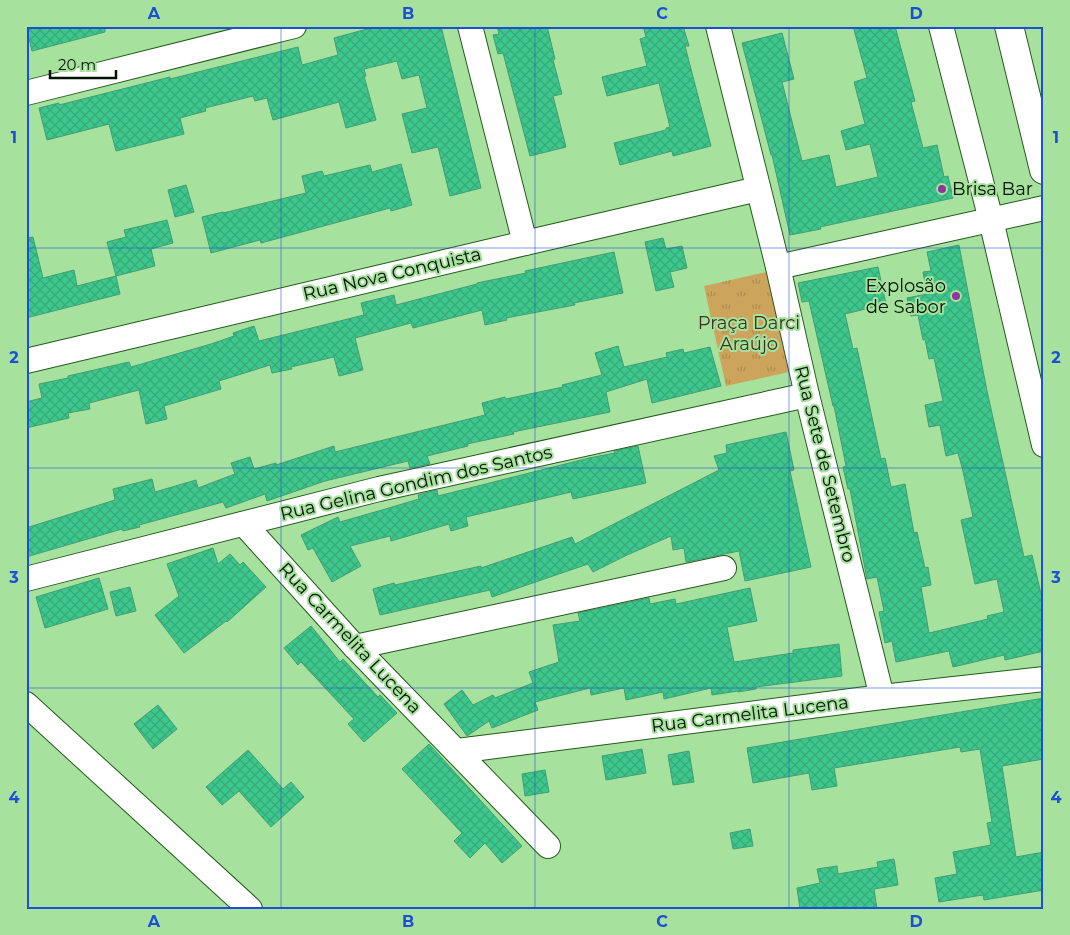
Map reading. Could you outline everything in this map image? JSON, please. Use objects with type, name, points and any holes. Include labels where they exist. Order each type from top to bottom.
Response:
[{"type":"main road","points":[[1009,26],[1044,170]]},
{"type":"street","points":[[26,93],[294,26]]},
{"type":"street","points":[[470,26],[525,243]]},
{"type":"street","name":"Rua Sete de Setembro","points":[[718,26],[882,697]]},
{"type":"street","points":[[941,26],[991,220],[1044,445]]},
{"type":"street","name":"Rua Nova Conquista","points":[[26,361],[758,189]]},
{"type":"street","points":[[778,267],[1044,208]]},
{"type":"street","name":"Rua Gelina Gondim dos Santos","points":[[26,579],[379,489],[807,395]]},
{"type":"street","name":"Rua Carmelita Lucena","points":[[244,524],[355,647],[548,846]]},
{"type":"street","points":[[355,647],[724,568]]},
{"type":"street","name":"Rua Carmelita Lucena","points":[[457,751],[882,697],[1044,679]]},
{"type":"street","points":[[26,704],[250,909]]},
{"type":"green space","name":"Praça Darci Araújo","points":[[771,271],[793,371],[726,386],[704,286]]},
{"type":"building","points":[[26,26],[105,26],[105,32],[32,51]]},
{"type":"building","points":[[378,26],[441,26],[481,188],[450,196],[438,147],[412,153],[402,114],[427,108],[419,75],[402,79],[397,61],[364,69],[366,76],[364,76],[376,120],[346,128],[339,102],[273,120],[267,98],[255,101],[253,96],[205,108],[206,111],[180,118],[184,134],[116,151],[109,124],[47,140],[39,108],[59,103],[59,105],[170,77],[170,79],[298,47],[302,65],[338,55],[334,38]]},
{"type":"building","points":[[497,26],[547,26],[562,94],[553,96],[566,147],[530,156],[503,53],[498,54],[493,35],[499,34]]},
{"type":"building","points":[[643,26],[683,26],[689,46],[685,46],[711,146],[673,156],[672,151],[620,165],[614,143],[666,130],[666,128],[670,127],[659,83],[607,96],[602,77],[647,66],[640,39],[646,37]]},
{"type":"building","points":[[853,26],[895,26],[915,101],[911,102],[923,148],[937,145],[944,177],[948,176],[953,198],[790,235],[772,155],[742,43],[782,33],[794,79],[782,82],[802,161],[829,155],[836,187],[878,177],[870,144],[846,150],[841,131],[865,124],[854,82],[867,78]]},
{"type":"building","points":[[401,164],[412,205],[391,211],[390,208],[261,243],[260,240],[211,253],[202,217],[306,193],[302,176],[322,171],[324,176],[370,165],[372,172]]},
{"type":"building","points":[[186,185],[194,212],[175,217],[168,190]]},
{"type":"building","points":[[167,220],[173,243],[151,249],[155,266],[116,276],[107,242],[126,237],[124,230]]},
{"type":"building","points":[[33,237],[43,278],[74,270],[77,286],[116,276],[120,294],[26,318],[26,238]]},
{"type":"building","points":[[663,238],[666,249],[682,246],[687,268],[670,272],[674,287],[656,291],[645,242]]},
{"type":"building","points":[[959,245],[987,391],[1024,557],[1032,555],[1044,607],[1044,651],[1005,660],[1004,655],[953,667],[949,651],[896,662],[892,641],[885,643],[879,612],[884,611],[877,577],[867,579],[850,489],[848,489],[843,467],[846,466],[834,406],[809,301],[802,302],[798,283],[878,267],[886,304],[845,314],[853,349],[857,348],[881,459],[885,458],[891,487],[905,484],[914,533],[917,532],[925,568],[928,567],[931,585],[921,587],[929,633],[988,619],[987,616],[1004,612],[997,579],[975,584],[961,520],[973,517],[962,467],[958,453],[946,456],[940,425],[929,427],[925,405],[943,401],[934,358],[929,359],[918,315],[911,316],[907,298],[927,294],[923,272],[931,271],[927,252]]},
{"type":"building","points":[[614,252],[623,293],[574,303],[575,305],[506,318],[507,320],[485,325],[482,310],[413,328],[411,323],[355,338],[363,370],[339,376],[334,357],[272,373],[270,365],[219,381],[221,389],[164,406],[167,419],[146,424],[139,390],[89,403],[90,409],[68,413],[69,418],[26,428],[26,402],[42,398],[39,384],[129,362],[131,367],[211,344],[234,336],[233,333],[254,326],[259,341],[364,315],[361,303],[394,295],[396,305],[477,283],[526,273],[525,271]]},
{"type":"building","points":[[618,346],[624,367],[667,357],[666,353],[683,349],[684,353],[710,347],[721,386],[652,403],[647,379],[606,392],[610,412],[513,432],[514,434],[467,444],[468,446],[427,456],[430,464],[410,468],[408,461],[325,481],[267,501],[265,494],[226,508],[223,502],[139,525],[140,527],[123,531],[122,529],[26,557],[26,528],[115,500],[113,489],[152,479],[155,492],[196,480],[198,488],[235,474],[231,463],[250,457],[254,469],[276,463],[276,465],[334,446],[335,452],[485,415],[482,403],[563,387],[562,385],[602,375],[595,353]]},
{"type":"building","points":[[786,432],[794,470],[790,471],[811,567],[745,581],[739,551],[686,562],[684,548],[673,550],[671,536],[593,572],[588,564],[492,597],[490,590],[380,615],[373,589],[481,566],[481,568],[572,537],[575,544],[719,470],[714,456],[727,453],[726,445]]},
{"type":"building","points":[[638,446],[646,483],[573,499],[571,492],[466,517],[468,526],[451,531],[449,524],[391,541],[390,536],[350,546],[361,566],[332,582],[313,548],[308,550],[301,535],[338,517],[340,522],[419,499],[418,495],[437,490],[438,496]]},
{"type":"building","points":[[213,548],[218,564],[230,554],[240,565],[243,562],[266,587],[227,622],[184,653],[155,615],[179,596],[167,564]]},
{"type":"building","points":[[99,578],[108,609],[45,628],[36,597]]},
{"type":"building","points":[[130,587],[136,611],[116,616],[110,592]]},
{"type":"building","points":[[750,588],[757,621],[727,627],[734,662],[793,653],[793,650],[839,644],[842,676],[756,687],[756,689],[712,695],[711,688],[664,699],[663,692],[626,700],[624,688],[591,695],[590,688],[535,702],[538,710],[492,728],[489,721],[467,736],[444,704],[462,690],[473,705],[493,695],[495,698],[533,683],[529,672],[559,662],[553,625],[580,621],[578,613],[649,598],[650,604],[675,599],[676,604]]},
{"type":"building","points":[[311,626],[340,662],[343,659],[378,697],[380,695],[397,713],[364,742],[348,724],[354,719],[301,662],[298,665],[284,648]]},
{"type":"building","points":[[1044,698],[1044,759],[1002,766],[1016,857],[1044,852],[1044,890],[984,900],[983,895],[939,902],[935,878],[957,874],[953,852],[991,845],[987,823],[992,822],[980,749],[961,752],[960,747],[834,768],[837,786],[812,790],[809,773],[753,783],[747,748]]},
{"type":"building","points":[[158,705],[177,729],[153,749],[134,724]]},
{"type":"building","points":[[429,744],[522,846],[502,863],[485,843],[470,858],[454,841],[462,833],[402,769]]},
{"type":"building","points":[[642,749],[646,773],[606,780],[602,756]]},
{"type":"building","points":[[248,750],[283,789],[291,782],[304,797],[271,827],[239,791],[222,805],[206,787]]},
{"type":"building","points":[[689,751],[694,782],[673,785],[668,755]]},
{"type":"building","points":[[545,770],[549,792],[525,796],[522,774]]},
{"type":"building","points":[[750,829],[753,846],[733,849],[730,833]]},
{"type":"building","points":[[894,859],[898,885],[874,889],[877,909],[800,909],[797,888],[820,883],[817,869],[837,866],[838,874],[878,867],[877,862]]},
{"type":"place","name":"Brisa Bar","points":[[942,189]]},
{"type":"place","name":"Explosão de Sabor","points":[[956,296]]}]
